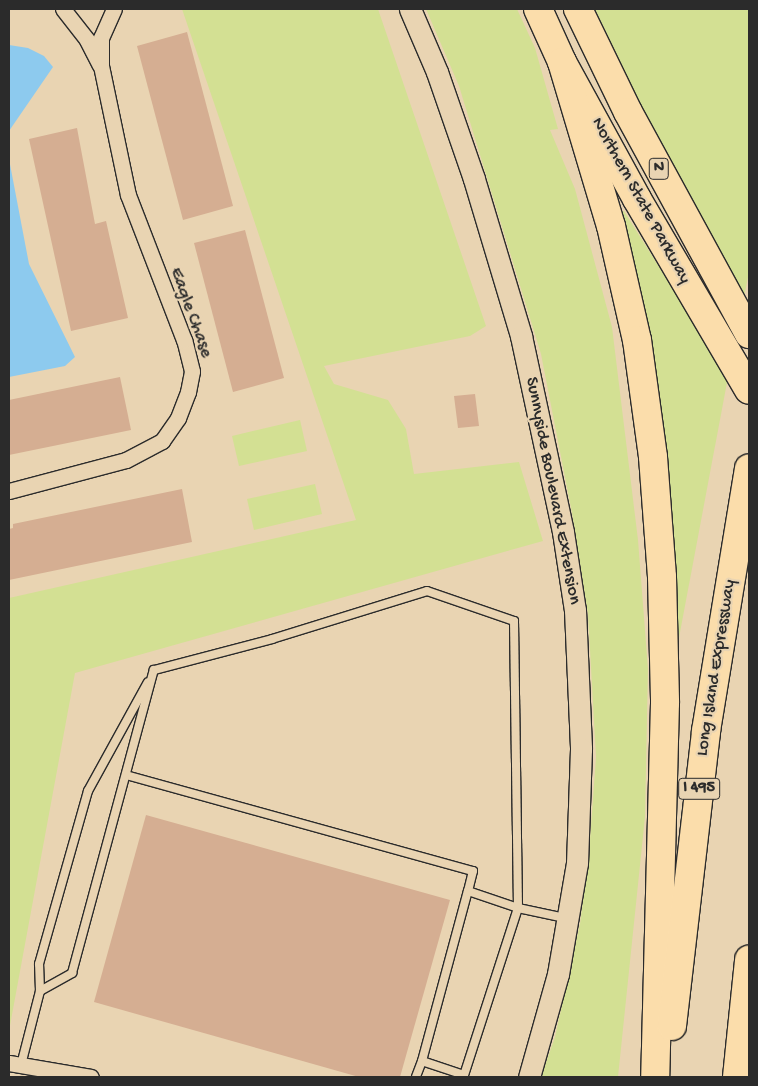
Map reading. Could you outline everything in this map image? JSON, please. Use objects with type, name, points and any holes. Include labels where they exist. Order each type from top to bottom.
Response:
[{"type":"highway","name":"Northern State Parkway","points":[[538,9],[562,62],[637,200],[749,390]]},
{"type":"highway","name":"Northern State Parkway","points":[[578,9],[628,112],[749,334]]},
{"type":"highway","points":[[562,62],[611,226],[637,340],[653,457],[662,577],[665,703],[655,1077]]},
{"type":"highway","name":"Long Island Expressway","points":[[668,1077],[706,731],[749,468]]},
{"type":"highway","points":[[737,1077],[749,960]]},
{"type":"main road","name":"Sunnyside Boulevard Extension","points":[[410,9],[437,72],[499,260],[528,365],[563,532],[575,610],[581,749],[577,863],[558,974],[530,1077]]},
{"type":"street","name":"Eagle Chase","points":[[63,9],[87,40],[101,66]]},
{"type":"street","name":"Eagle Chase","points":[[9,491],[126,460],[162,441],[178,418],[188,392],[192,371],[184,340],[128,195],[101,66],[102,38],[114,9]]},
{"type":"street","points":[[15,1064],[91,1077]]},
{"type":"lane","points":[[15,1064],[40,991],[39,964],[88,791],[154,670],[272,639],[428,591],[514,621],[518,908],[464,1076],[422,1061]]},
{"type":"lane","points":[[40,991],[72,973],[154,670]]},
{"type":"lane","points":[[126,774],[474,871],[416,1077]]},
{"type":"lane","points":[[468,891],[518,908],[568,919]]},
{"type":"green space","points":[[182,9],[378,9],[486,326],[470,336],[324,366],[334,384],[388,400],[406,429],[414,474],[519,462],[543,541],[75,673],[9,1031],[9,598],[356,520]]},
{"type":"green space","points":[[426,9],[517,9],[535,48],[558,129],[550,130],[575,189],[612,327],[638,540],[648,669],[645,817],[618,1077],[541,1077],[555,1037],[580,924],[589,854],[596,757],[588,614],[572,513],[541,354],[459,86]]},
{"type":"green space","points":[[595,9],[749,9],[749,272],[743,302],[682,191]]},
{"type":"green space","points":[[624,211],[728,377],[672,675],[614,216]]},
{"type":"green space","points":[[300,420],[307,451],[239,466],[232,436]]},
{"type":"green space","points":[[315,484],[322,514],[254,530],[247,499]]},
{"type":"water","points":[[9,45],[28,48],[44,56],[53,67],[9,131]]},
{"type":"water","points":[[9,159],[29,264],[75,357],[65,366],[9,377]]},
{"type":"building","points":[[187,32],[233,206],[183,220],[137,46]]},
{"type":"building","points":[[77,128],[95,224],[106,221],[128,318],[71,331],[29,139]]},
{"type":"building","points":[[245,230],[284,378],[233,392],[194,243]]},
{"type":"building","points":[[120,377],[131,430],[9,455],[9,400]]},
{"type":"building","points":[[475,394],[479,426],[458,428],[454,396]]},
{"type":"building","points":[[182,489],[192,542],[9,580],[9,529],[13,528],[13,524]]},
{"type":"building","points":[[146,815],[450,900],[400,1077],[359,1077],[94,1002]]}]
